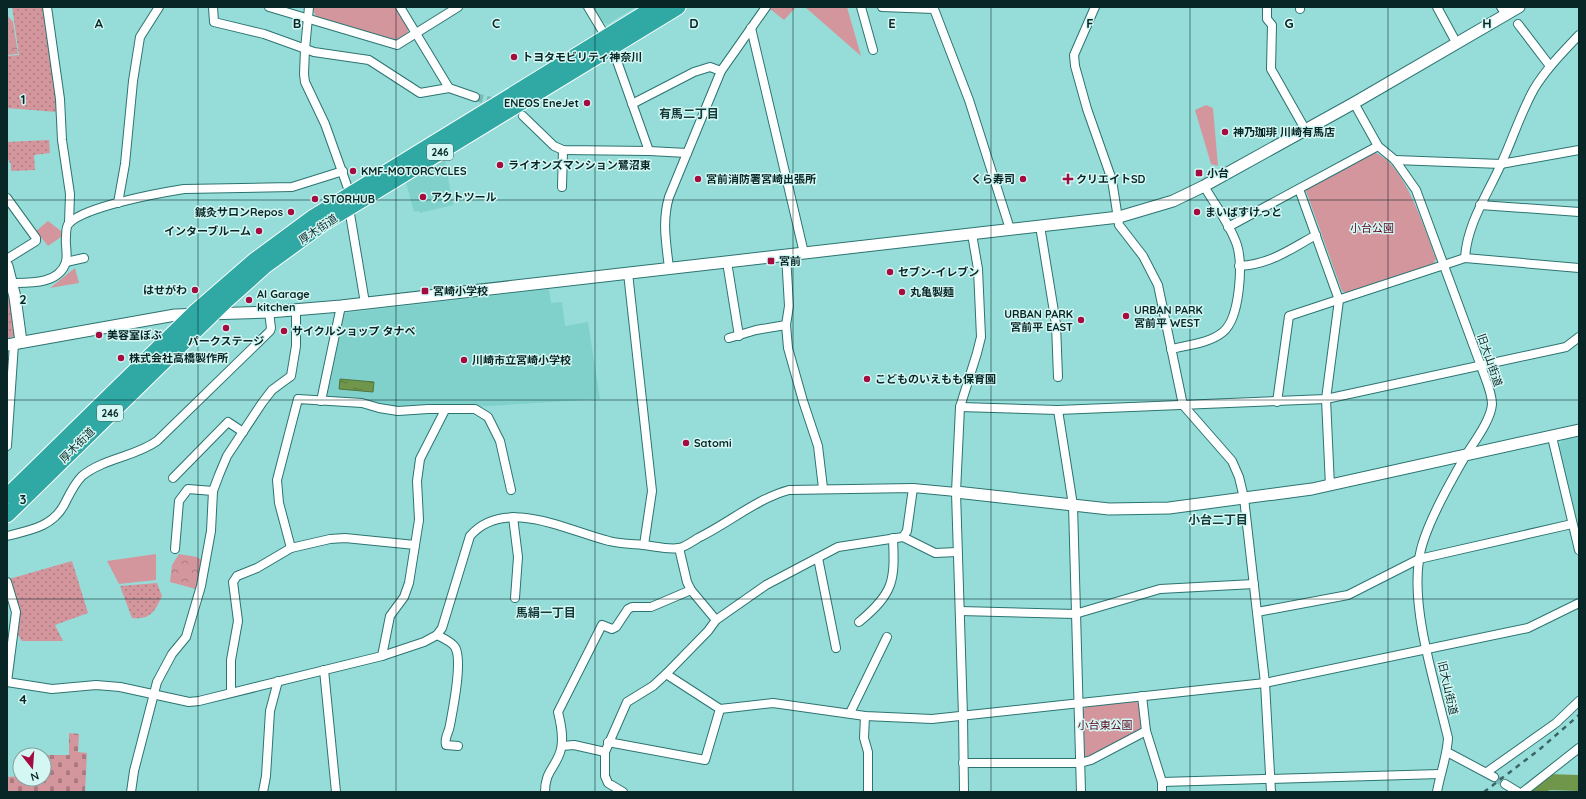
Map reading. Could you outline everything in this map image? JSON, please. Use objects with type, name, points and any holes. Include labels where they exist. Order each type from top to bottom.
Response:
[{"type":"highway","name":"厚木街道","points":[[609,42],[655,7]]},
{"type":"highway","name":"厚木街道","points":[[7,496],[194,313],[255,260],[297,228],[350,201],[609,42],[678,7]]},
{"type":"highway","name":"厚木街道","points":[[7,516],[214,313],[265,266],[350,201]]},
{"type":"street","points":[[13,283],[36,283],[47,280],[62,269],[66,262],[66,230],[69,223],[70,194],[62,140],[60,99],[47,7]]},
{"type":"street","points":[[118,203],[125,164],[133,80],[140,37],[160,7]]},
{"type":"street","points":[[213,7],[214,22],[264,34],[314,52],[369,60],[420,93],[449,88],[475,97]]},
{"type":"street","points":[[269,7],[397,45],[458,7]]},
{"type":"street","points":[[309,7],[305,49],[305,82],[325,124],[343,171],[350,201],[365,303]]},
{"type":"street","points":[[400,7],[417,32],[449,88]]},
{"type":"street","points":[[588,7],[609,42],[649,151]]},
{"type":"street","points":[[669,268],[664,230],[664,214],[669,197],[721,71],[766,7]]},
{"type":"street","points":[[861,7],[873,50]]},
{"type":"street","points":[[882,7],[934,9],[969,100],[1010,229]]},
{"type":"street","points":[[1095,7],[1074,55],[1075,66],[1087,109],[1112,180],[1119,225],[1143,256],[1158,285],[1183,405],[1232,461],[1239,477],[1244,498],[1265,683],[1269,780],[1271,792]]},
{"type":"street","points":[[1267,7],[1267,19],[1272,25],[1271,69],[1305,129]]},
{"type":"street","points":[[1437,7],[1458,44]]},
{"type":"street","points":[[14,344],[175,315],[194,313],[269,312],[341,306],[1118,217],[1166,204],[1204,186],[1458,44],[1503,11],[1519,7]]},
{"type":"street","points":[[1518,24],[1550,66]]},
{"type":"street","points":[[751,28],[804,253]]},
{"type":"street","points":[[1464,258],[1465,249],[1480,205],[1501,164],[1534,90],[1550,66],[1579,35]]},
{"type":"street","points":[[632,104],[694,72],[710,68],[721,71]]},
{"type":"street","points":[[1228,227],[1378,146],[1354,103]]},
{"type":"street","points":[[524,116],[554,146],[563,150],[687,153]]},
{"type":"street","name":"旧大山街道","points":[[1378,146],[1395,160],[1416,190],[1481,366],[1490,392],[1492,405],[1480,432],[1465,457],[1426,533],[1418,559],[1417,597],[1427,649],[1448,738],[1447,752],[1440,774],[1437,792]]},
{"type":"street","points":[[562,187],[563,150]]},
{"type":"street","points":[[1395,160],[1501,164],[1579,150]]},
{"type":"street","points":[[69,223],[88,212],[118,203],[184,189],[292,187],[343,171]]},
{"type":"street","points":[[1171,349],[1211,339],[1223,333],[1231,324],[1236,311],[1239,266],[1236,244],[1228,227],[1204,186]]},
{"type":"street","points":[[1299,189],[1339,300],[1326,399],[1330,486]]},
{"type":"street","points":[[7,198],[36,238],[36,241],[7,259]]},
{"type":"street","points":[[1480,205],[1579,212]]},
{"type":"street","points":[[1040,226],[1056,324],[1058,378]]},
{"type":"street","points":[[964,792],[956,492],[960,407],[981,337],[978,269],[972,234]]},
{"type":"street","points":[[1239,266],[1255,265],[1269,261],[1316,235]]},
{"type":"street","points":[[786,255],[789,306],[786,326],[789,354],[802,401],[818,446],[823,488]]},
{"type":"street","points":[[66,262],[84,258]]},
{"type":"street","points":[[1277,402],[1289,316],[1464,258],[1579,268]]},
{"type":"street","points":[[727,262],[739,336]]},
{"type":"street","points":[[7,266],[13,283],[14,344],[7,446]]},
{"type":"street","points":[[628,273],[652,491],[644,545]]},
{"type":"street","points":[[321,401],[341,306]]},
{"type":"street","points":[[131,792],[134,771],[157,682],[172,654],[186,637],[201,586],[210,531],[213,491],[227,456],[243,432],[272,390],[291,376],[296,346],[296,310]]},
{"type":"street","points":[[7,536],[38,529],[49,522],[61,510],[74,486],[83,476],[98,467],[147,449],[270,331],[269,312]]},
{"type":"street","points":[[729,338],[756,330],[786,326]]},
{"type":"street","points":[[960,407],[1058,410],[1326,399],[1566,347],[1579,337]]},
{"type":"street","points":[[291,548],[279,503],[277,480],[298,399],[362,403],[398,411],[428,408],[445,410],[475,409],[488,417],[500,441],[511,490]]},
{"type":"street","points":[[382,656],[390,616],[404,597],[409,583],[418,520],[417,481],[420,459],[445,410]]},
{"type":"street","points":[[1058,410],[1073,505],[1077,703],[1081,792]]},
{"type":"street","points":[[173,478],[228,422],[243,432]]},
{"type":"street","points":[[7,582],[16,612],[7,682],[52,689],[96,685],[114,686],[189,702],[199,701],[382,656],[424,642],[437,635],[442,628],[470,536],[476,528],[497,518],[513,517],[536,520],[611,542],[680,548],[708,533],[772,494],[789,490],[823,488],[913,488],[1109,509],[1169,508],[1267,496],[1330,486],[1465,457],[1579,430]]},
{"type":"street","points":[[1552,437],[1579,550]]},
{"type":"street","points":[[903,536],[907,531],[913,488]]},
{"type":"street","points":[[175,549],[179,501],[188,489],[213,491]]},
{"type":"street","points":[[513,517],[518,557],[516,598]]},
{"type":"street","points":[[1257,612],[1348,595],[1418,559],[1572,524]]},
{"type":"street","points":[[623,792],[608,783],[605,776],[605,752],[608,742],[627,702],[653,686],[708,631],[716,620],[766,585],[838,547],[903,536],[935,553],[957,552]]},
{"type":"street","points":[[231,692],[231,660],[238,621],[233,582],[237,576],[257,568],[291,548],[330,538],[345,538],[415,546]]},
{"type":"street","points":[[859,622],[869,614],[890,589],[894,575],[893,538]]},
{"type":"street","points":[[680,548],[687,582],[691,590],[716,620]]},
{"type":"street","points":[[818,558],[836,648]]},
{"type":"street","points":[[960,611],[1075,614],[1160,589],[1254,584]]},
{"type":"street","points":[[545,792],[546,776],[559,755],[562,746],[561,724],[558,712],[602,625],[616,628],[628,609],[632,607],[652,607],[691,590]]},
{"type":"street","points":[[666,674],[720,709],[773,703],[865,716],[932,719],[1265,683],[1528,628],[1579,603]]},
{"type":"street","points":[[437,635],[454,646],[458,653],[456,692],[450,728],[445,739],[446,745],[458,746]]},
{"type":"street","points":[[850,713],[886,637]]},
{"type":"street","points":[[324,670],[336,792]]},
{"type":"street","points":[[263,792],[266,776],[270,711],[278,681]]},
{"type":"street","points":[[1142,696],[1146,731],[1162,782],[1162,792]]},
{"type":"street","points":[[1487,772],[1556,723],[1579,701]]},
{"type":"street","points":[[608,742],[705,760],[720,709]]},
{"type":"street","points":[[865,716],[864,738],[868,752],[868,792]]},
{"type":"street","points":[[963,763],[1080,763],[1091,760],[1146,731]]},
{"type":"street","points":[[562,746],[574,745],[605,752]]},
{"type":"street","points":[[1524,792],[1579,748]]},
{"type":"street","points":[[1447,752],[1494,777]]},
{"type":"street","points":[[1162,782],[1440,774]]},
{"type":"street","points":[[1504,784],[1518,792]]},
{"type":"shaded area","points":[[594,7],[636,7],[608,24],[602,22]]},
{"type":"shaded area","points":[[445,160],[453,205],[420,213],[419,211],[414,212],[406,183]]},
{"type":"shaded area","name":"川崎市立宮崎小学校","points":[[549,289],[551,303],[562,302],[565,326],[588,322],[600,399],[490,406],[403,408],[329,398],[326,395],[344,313]]},
{"type":"shaded area","points":[[1579,436],[1579,527],[1559,445],[1563,439]]},
{"type":"green space","points":[[12,7],[46,7],[57,90],[57,112],[7,108],[7,56],[19,55]]},
{"type":"green space","points":[[312,7],[396,7],[409,27],[407,34],[396,40],[316,17]]},
{"type":"green space","points":[[772,7],[796,7],[784,20],[770,9]]},
{"type":"green space","points":[[805,7],[847,7],[861,56]]},
{"type":"green space","points":[[7,15],[13,22],[18,54],[7,55]]},
{"type":"green space","points":[[1206,105],[1213,108],[1218,166],[1211,164],[1195,110]]},
{"type":"green space","points":[[49,140],[50,153],[34,155],[35,170],[11,171],[11,164],[7,154],[7,142]]},
{"type":"green space","name":"小台公園","points":[[1372,152],[1383,157],[1394,167],[1403,181],[1420,215],[1436,259],[1433,264],[1347,293],[1342,291],[1306,191],[1308,187]]},
{"type":"green space","points":[[48,221],[61,231],[61,237],[48,246],[36,231]]},
{"type":"green space","points":[[75,268],[79,283],[50,288]]},
{"type":"green space","points":[[7,279],[15,334],[13,337],[7,338]]},
{"type":"green space","points":[[156,554],[156,580],[119,584],[107,561]]},
{"type":"green space","points":[[179,554],[197,557],[203,561],[196,589],[170,582],[172,565]]},
{"type":"green space","points":[[72,561],[88,613],[55,625],[63,641],[22,641],[18,635],[20,613],[9,579]]},
{"type":"green space","points":[[157,583],[162,596],[152,613],[144,618],[132,618],[120,586]]},
{"type":"green space","name":"小台東公園","points":[[1135,701],[1140,705],[1142,727],[1137,733],[1090,758],[1085,756],[1083,711],[1087,705]]},
{"type":"green space","points":[[69,733],[79,734],[78,752],[87,753],[85,792],[7,792],[7,777],[12,777],[12,787],[52,787],[52,755],[69,755]]},
{"type":"water","points":[[340,379],[374,382],[373,392],[339,389]]},
{"type":"waterway","points":[[1534,792],[1547,782],[1579,783]]},
{"type":"tunnel","points":[[475,97],[499,103]]},
{"type":"tunnel","points":[[1494,777],[1505,784]]},
{"type":"railway","points":[[1484,792],[1540,749],[1579,715]]},
{"type":"place","name":"トヨタモビリティ神奈川","points":[[514,57]]},
{"type":"place","name":"ENEOS EneJet","points":[[587,103]]},
{"type":"place","name":"神乃珈琲 川崎有馬店","points":[[1225,132]]},
{"type":"place","name":"ライオンズマンション鷺沼東","points":[[500,165]]},
{"type":"place","name":"KMF-MOTORCYCLES","points":[[353,171]]},
{"type":"place","name":"小台","points":[[1199,173]]},
{"type":"place","name":"宮前消防署宮崎出張所","points":[[698,179]]},
{"type":"place","name":"くら寿司","points":[[1023,179]]},
{"type":"place","name":"クリエイトSD","points":[[1068,179]]},
{"type":"place","name":"アクトツール","points":[[423,197]]},
{"type":"place","name":"STORHUB","points":[[315,199]]},
{"type":"place","name":"鍼灸サロンRepos","points":[[291,212]]},
{"type":"place","name":"まいばすけっと","points":[[1197,212]]},
{"type":"place","name":"インターブルーム","points":[[259,231]]},
{"type":"place","name":"宮前","points":[[771,261]]},
{"type":"place","name":"セブン-イレブン","points":[[890,272]]},
{"type":"place","name":"はせがわ","points":[[195,290]]},
{"type":"place","name":"宮崎小学校","points":[[425,291]]},
{"type":"place","name":"丸亀製麺","points":[[902,292]]},
{"type":"place","name":"AI Garage kitchen","points":[[249,300]]},
{"type":"place","name":"URBAN PARK 宮前平 WEST","points":[[1126,316]]},
{"type":"place","name":"URBAN PARK 宮前平 EAST","points":[[1081,320]]},
{"type":"place","name":"パークステージ","points":[[226,328]]},
{"type":"place","name":"サイクルショップ タナベ","points":[[284,331]]},
{"type":"place","name":"美容室ぼぶ","points":[[99,335]]},
{"type":"place","name":"株式会社高橋製作所","points":[[121,358]]},
{"type":"place","name":"川崎市立宮崎小学校","points":[[464,360]]},
{"type":"place","name":"こどものいえもも保育園","points":[[867,379]]},
{"type":"place","name":"Satomi","points":[[686,443]]},
{"type":"district","name":"有馬二丁目","points":[[689,114]]},
{"type":"district","name":"小台二丁目","points":[[1218,520]]},
{"type":"district","name":"馬絹一丁目","points":[[546,613]]}]
